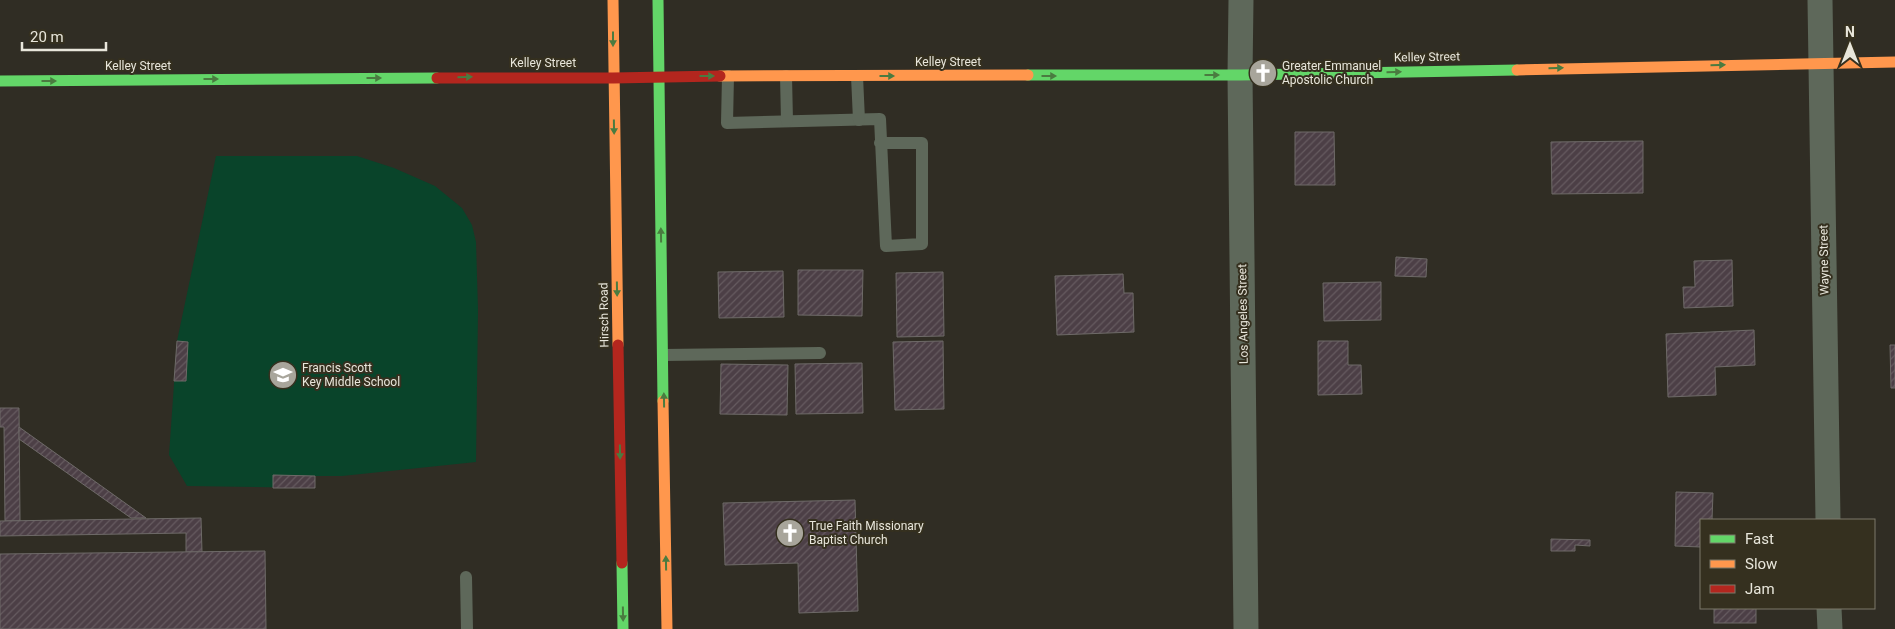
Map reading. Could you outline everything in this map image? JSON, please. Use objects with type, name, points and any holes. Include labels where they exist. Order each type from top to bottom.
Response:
[{"type":"main road","name":"Hirsch Road","points":[[612,0],[627,584],[623,629]]},
{"type":"main road","points":[[658,0],[663,355],[662,584],[667,629]]},
{"type":"main road","name":"Kelley Street","points":[[0,81],[613,78],[658,76],[1240,75],[1895,62]]},
{"type":"street","name":"Los Angeles Street","points":[[1241,0],[1240,75],[1246,629]]},
{"type":"street","name":"Wayne Street","points":[[1820,0],[1828,519]]},
{"type":"street","points":[[1829,609],[1830,629]]},
{"type":"lane","points":[[728,76],[727,123],[880,119],[880,143],[886,246],[922,244],[922,143],[880,143]]},
{"type":"lane","points":[[786,76],[787,121]]},
{"type":"lane","points":[[857,76],[859,120]]},
{"type":"lane","points":[[663,355],[820,353]]},
{"type":"lane","points":[[466,577],[467,629]]},
{"type":"green space","points":[[216,156],[357,156],[394,168],[435,186],[462,208],[472,225],[476,242],[478,310],[476,462],[342,476],[315,476],[315,488],[187,486],[169,455],[177,341]]},
{"type":"building","points":[[1295,132],[1334,132],[1335,185],[1295,185]]},
{"type":"building","points":[[1643,141],[1643,193],[1552,194],[1551,142]]},
{"type":"building","points":[[1396,257],[1427,259],[1426,277],[1395,276]]},
{"type":"building","points":[[1732,260],[1733,306],[1684,308],[1683,287],[1695,287],[1694,261]]},
{"type":"building","points":[[798,270],[863,270],[862,316],[798,315]]},
{"type":"building","points":[[783,271],[784,317],[719,318],[718,272]]},
{"type":"building","points":[[943,272],[944,336],[897,337],[896,273]]},
{"type":"building","points":[[1123,274],[1124,293],[1133,293],[1134,332],[1057,335],[1055,276]]},
{"type":"building","points":[[1381,282],[1381,320],[1324,321],[1323,283]]},
{"type":"building","points":[[1754,330],[1755,365],[1715,367],[1716,395],[1668,397],[1666,334]]},
{"type":"building","points":[[177,341],[188,342],[186,381],[174,381]]},
{"type":"building","points":[[943,341],[944,409],[895,410],[893,342]]},
{"type":"building","points":[[1318,341],[1348,341],[1348,365],[1361,365],[1362,394],[1318,395]]},
{"type":"building","points":[[1890,345],[1895,345],[1895,388],[1891,388]]},
{"type":"building","points":[[862,363],[863,413],[796,414],[795,364]]},
{"type":"building","points":[[721,364],[788,365],[787,415],[720,414]]},
{"type":"building","points":[[0,408],[19,408],[20,521],[5,521],[4,427],[0,427]]},
{"type":"building","points":[[19,427],[146,518],[131,518],[19,439]]},
{"type":"building","points":[[273,475],[315,476],[315,488],[273,488]]},
{"type":"building","points":[[1676,492],[1713,493],[1712,519],[1700,519],[1700,547],[1675,546]]},
{"type":"building","name":"True Faith Missionary Baptist Church","points":[[855,500],[858,611],[799,613],[798,563],[725,565],[723,503]]},
{"type":"building","points":[[201,518],[202,552],[186,552],[186,533],[0,536],[0,521]]},
{"type":"building","points":[[1551,539],[1590,540],[1590,546],[1575,545],[1575,551],[1551,551]]},
{"type":"building","points":[[265,551],[266,629],[0,629],[0,554]]},
{"type":"building","points":[[1714,609],[1756,609],[1756,623],[1714,623]]},
{"type":"traffic: fast","points":[[658,0],[663,401]]},
{"type":"traffic: fast","points":[[1028,75],[1240,75],[1517,70]]},
{"type":"traffic: fast","points":[[0,81],[437,78]]},
{"type":"traffic: fast","points":[[622,563],[623,629]]},
{"type":"traffic: slow","points":[[613,0],[618,345]]},
{"type":"traffic: slow","points":[[1517,70],[1895,62]]},
{"type":"traffic: slow","points":[[720,76],[1028,75]]},
{"type":"traffic: slow","points":[[663,401],[667,629]]},
{"type":"traffic: jam","points":[[437,78],[720,76]]},
{"type":"traffic: jam","points":[[618,345],[622,563]]},
{"type":"place","name":"Greater Emmanuel Apostolic Church","points":[[1263,73]]},
{"type":"place","name":"Francis Scott Key Middle School","points":[[283,375]]},
{"type":"place","name":"True Faith Missionary Baptist Church","points":[[790,533]]}]
